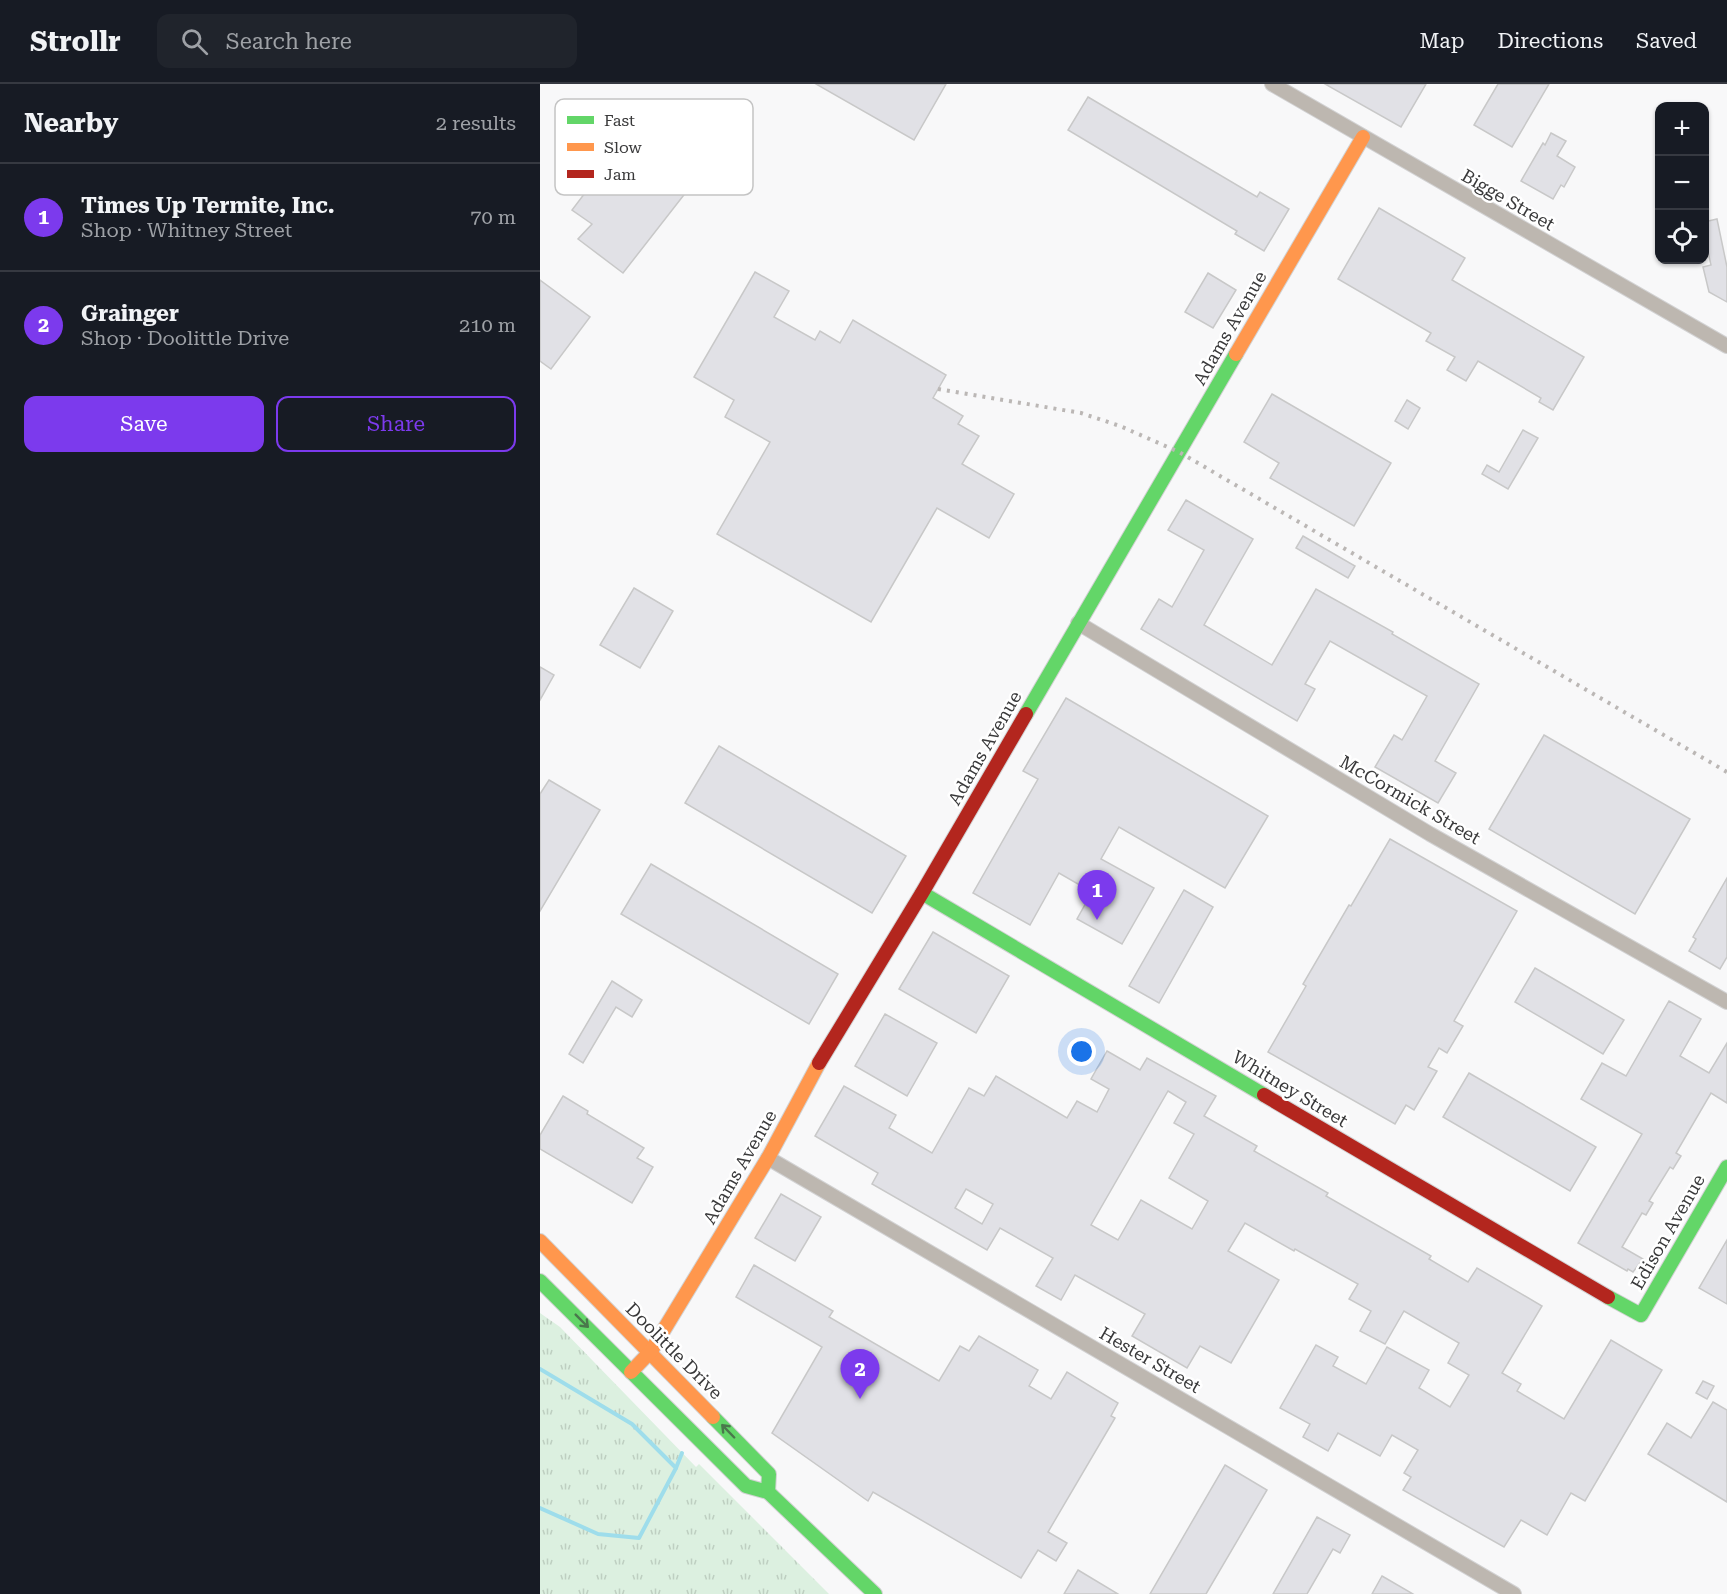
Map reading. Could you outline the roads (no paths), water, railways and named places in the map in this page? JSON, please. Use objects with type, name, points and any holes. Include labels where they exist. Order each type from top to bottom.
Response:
[{"type":"street","name":"Bigge Street","points":[[1272,84],[1727,346]]},
{"type":"street","name":"Adams Avenue","points":[[631,1372],[651,1352],[768,1158],[821,1059],[922,893],[1363,137]]},
{"type":"street","name":"McCormick Street","points":[[1078,623],[1430,834],[1727,1002]]},
{"type":"street","name":"Whitney Street","points":[[922,893],[1546,1262],[1641,1315]]},
{"type":"street","name":"Hester Street","points":[[768,1158],[1514,1594]]},
{"type":"street","name":"Edison Avenue","points":[[1641,1315],[1727,1167]]},
{"type":"street","name":"Doolittle Drive","points":[[540,1241],[769,1473],[768,1492]]},
{"type":"street","points":[[540,1281],[746,1486],[768,1492],[875,1594]]},
{"type":"waterway","points":[[540,1369],[632,1424],[676,1468],[639,1538],[598,1534],[540,1508]]},
{"type":"waterway","points":[[676,1468],[682,1453]]},
{"type":"railway","points":[[938,389],[1081,413],[1120,426],[1179,452],[1727,772]]},
{"type":"place","name":"Times Up Termite, Inc.","points":[[1097,920]]},
{"type":"place","name":"Grainger","points":[[860,1399]]}]
